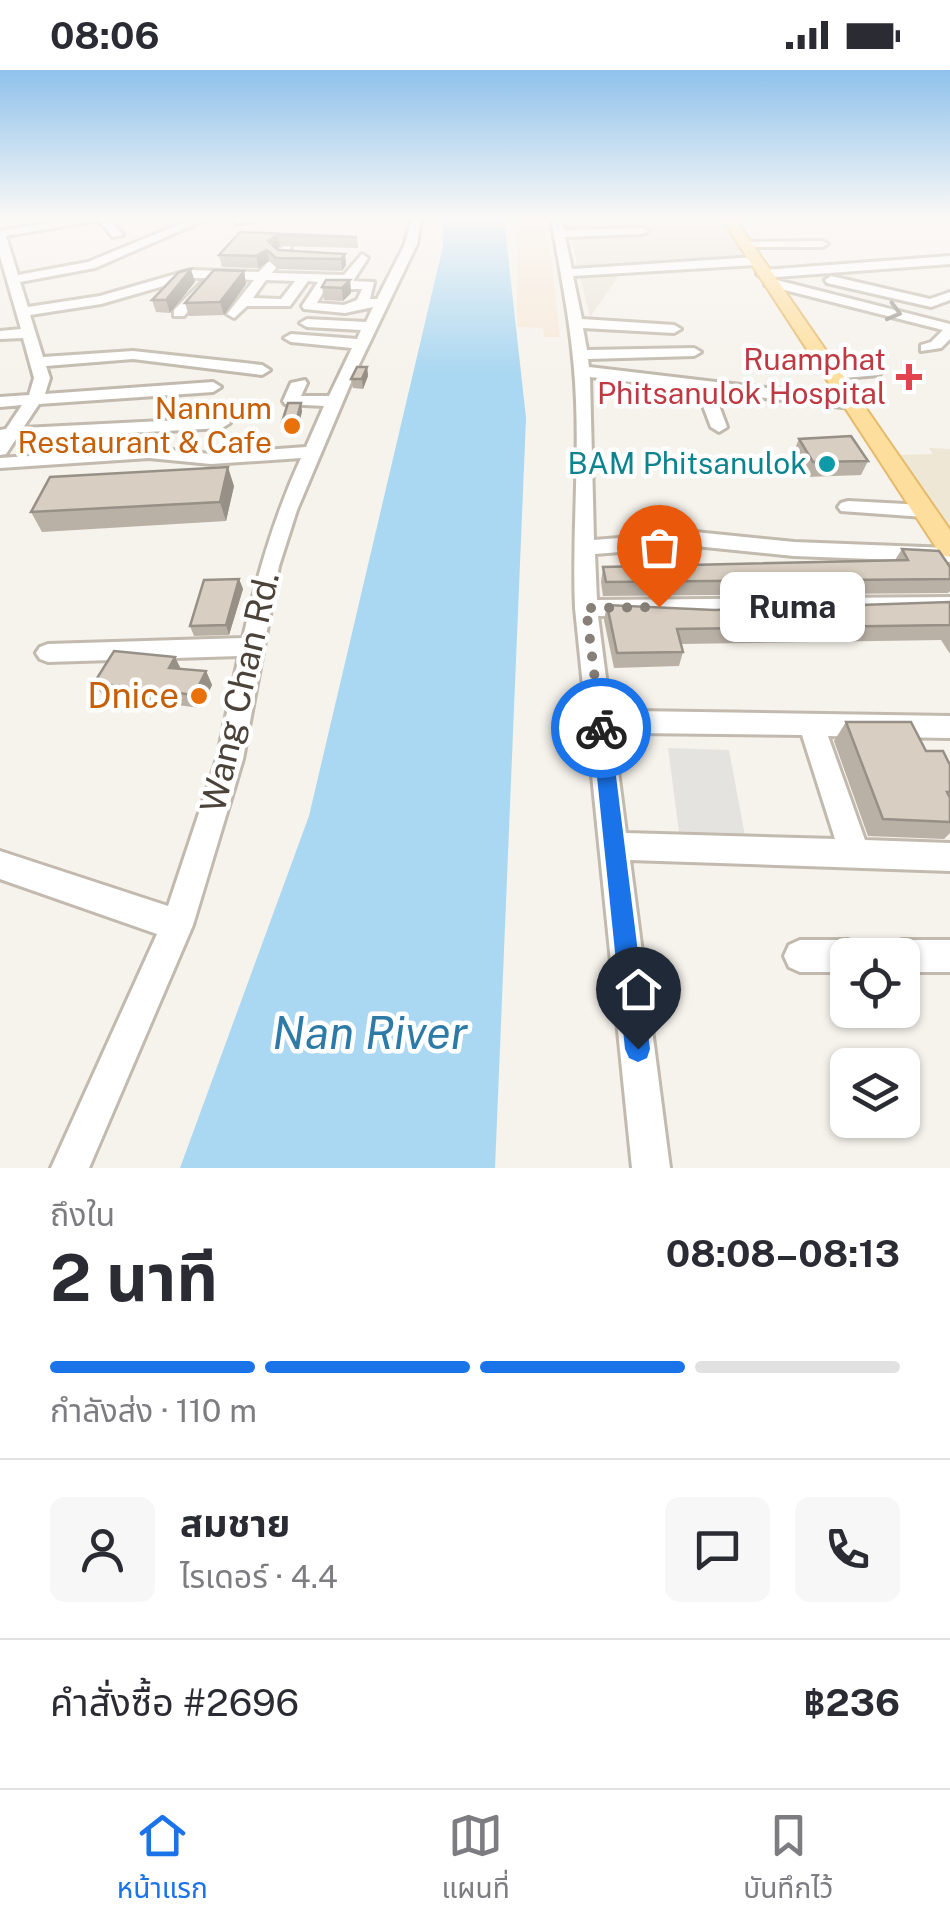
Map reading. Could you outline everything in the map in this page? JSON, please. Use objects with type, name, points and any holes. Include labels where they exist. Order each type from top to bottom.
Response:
[{"type":"main road","points":[[761,270],[950,552]]},
{"type":"street","points":[[190,274],[194,270]]},
{"type":"street","points":[[269,270],[239,308],[286,303],[304,278]]},
{"type":"street","points":[[21,312],[61,300],[101,300],[190,274],[348,279],[364,270]]},
{"type":"street","name":"Wang Chan Rd.","points":[[70,1168],[176,925],[230,760],[268,566],[368,319],[375,270]]},
{"type":"street","points":[[590,270],[568,273],[584,324],[586,360],[582,548],[586,608],[651,1168]]},
{"type":"street","points":[[771,270],[950,329],[936,346],[926,348]]},
{"type":"street","points":[[798,270],[840,270]]},
{"type":"street","points":[[925,270],[934,275]]},
{"type":"street","points":[[0,450],[6,434],[36,396],[42,378],[38,356],[7,272]]},
{"type":"street","points":[[814,272],[824,278],[931,303],[950,296]]},
{"type":"street","points":[[178,313],[212,275]]},
{"type":"street","points":[[307,323],[368,319]]},
{"type":"street","points":[[292,338],[368,319]]},
{"type":"street","points":[[584,324],[674,328]]},
{"type":"street","points":[[640,326],[650,354]]},
{"type":"street","points":[[0,336],[30,333]]},
{"type":"street","points":[[38,356],[118,340],[251,354]]},
{"type":"street","points":[[586,360],[694,352]]},
{"type":"street","points":[[38,356],[133,355],[262,370]]},
{"type":"street","points":[[586,360],[704,386],[851,403]]},
{"type":"street","points":[[832,374],[874,372]]},
{"type":"street","points":[[299,383],[292,401],[336,401]]},
{"type":"street","points":[[704,386],[719,426]]},
{"type":"street","points":[[0,402],[36,396],[214,388]]},
{"type":"street","points":[[6,434],[222,423]]},
{"type":"street","points":[[0,464],[149,453],[212,459],[313,452]]},
{"type":"street","points":[[848,507],[924,511]]},
{"type":"street","points":[[582,548],[695,540],[794,550],[950,552]]},
{"type":"street","points":[[586,608],[950,605]]},
{"type":"street","points":[[48,652],[252,646]]},
{"type":"street","points":[[635,722],[950,727]]},
{"type":"street","points":[[811,725],[855,854]]},
{"type":"street","points":[[616,846],[950,857]]},
{"type":"street","points":[[0,865],[176,925]]},
{"type":"street","points":[[800,956],[830,956]]},
{"type":"street","points":[[920,956],[950,956]]},
{"type":"shaded area","points":[[517,270],[553,270],[560,337],[544,337],[543,328],[517,327]]},
{"type":"shaded area","points":[[579,270],[623,270],[590,317]]},
{"type":"shaded area","points":[[929,448],[950,449],[950,528],[899,455],[933,454]]},
{"type":"shaded area","points":[[668,748],[729,750],[745,836],[679,832]]},
{"type":"water","name":"Nan River","points":[[437,270],[510,270],[526,418],[495,1168],[180,1168],[309,816]]},
{"type":"building","points":[[190,270],[166,300],[152,300],[179,272]]},
{"type":"building","points":[[214,270],[244,271],[220,302],[185,303]]},
{"type":"building","points":[[326,280],[350,280],[342,288],[322,287]]},
{"type":"building","points":[[357,367],[367,367],[362,379],[351,379]]},
{"type":"building","points":[[288,403],[301,403],[296,422],[282,422]]},
{"type":"building","points":[[851,436],[868,461],[813,462],[799,439]]},
{"type":"building","points":[[228,467],[220,502],[31,512],[50,477]]},
{"type":"building","points":[[902,549],[939,551],[950,567],[950,579],[606,582],[603,567],[908,560]]},
{"type":"building","points":[[239,579],[226,625],[190,626],[204,580]]},
{"type":"building","points":[[950,602],[950,625],[677,629],[683,652],[617,653],[607,605],[714,610]]},
{"type":"building","points":[[114,651],[175,657],[169,668],[206,671],[194,695],[94,683]]},
{"type":"building","points":[[846,722],[911,722],[926,751],[943,751],[950,765],[950,822],[883,819]]},
{"type":"way so far","points":[[601,728],[586,608],[659,607]]},
{"type":"place","name":"Ruamphat Phitsanulok Hospital","points":[[909,377]]},
{"type":"place","name":"Nannum Restaurant & Cafe","points":[[292,426]]},
{"type":"place","name":"BAM Phitsanulok","points":[[827,464]]},
{"type":"place","name":"Ruma","points":[[659,607]]},
{"type":"place","name":"Dnice","points":[[199,696]]},
{"type":"route","points":[[601,728],[638,1049]]}]
